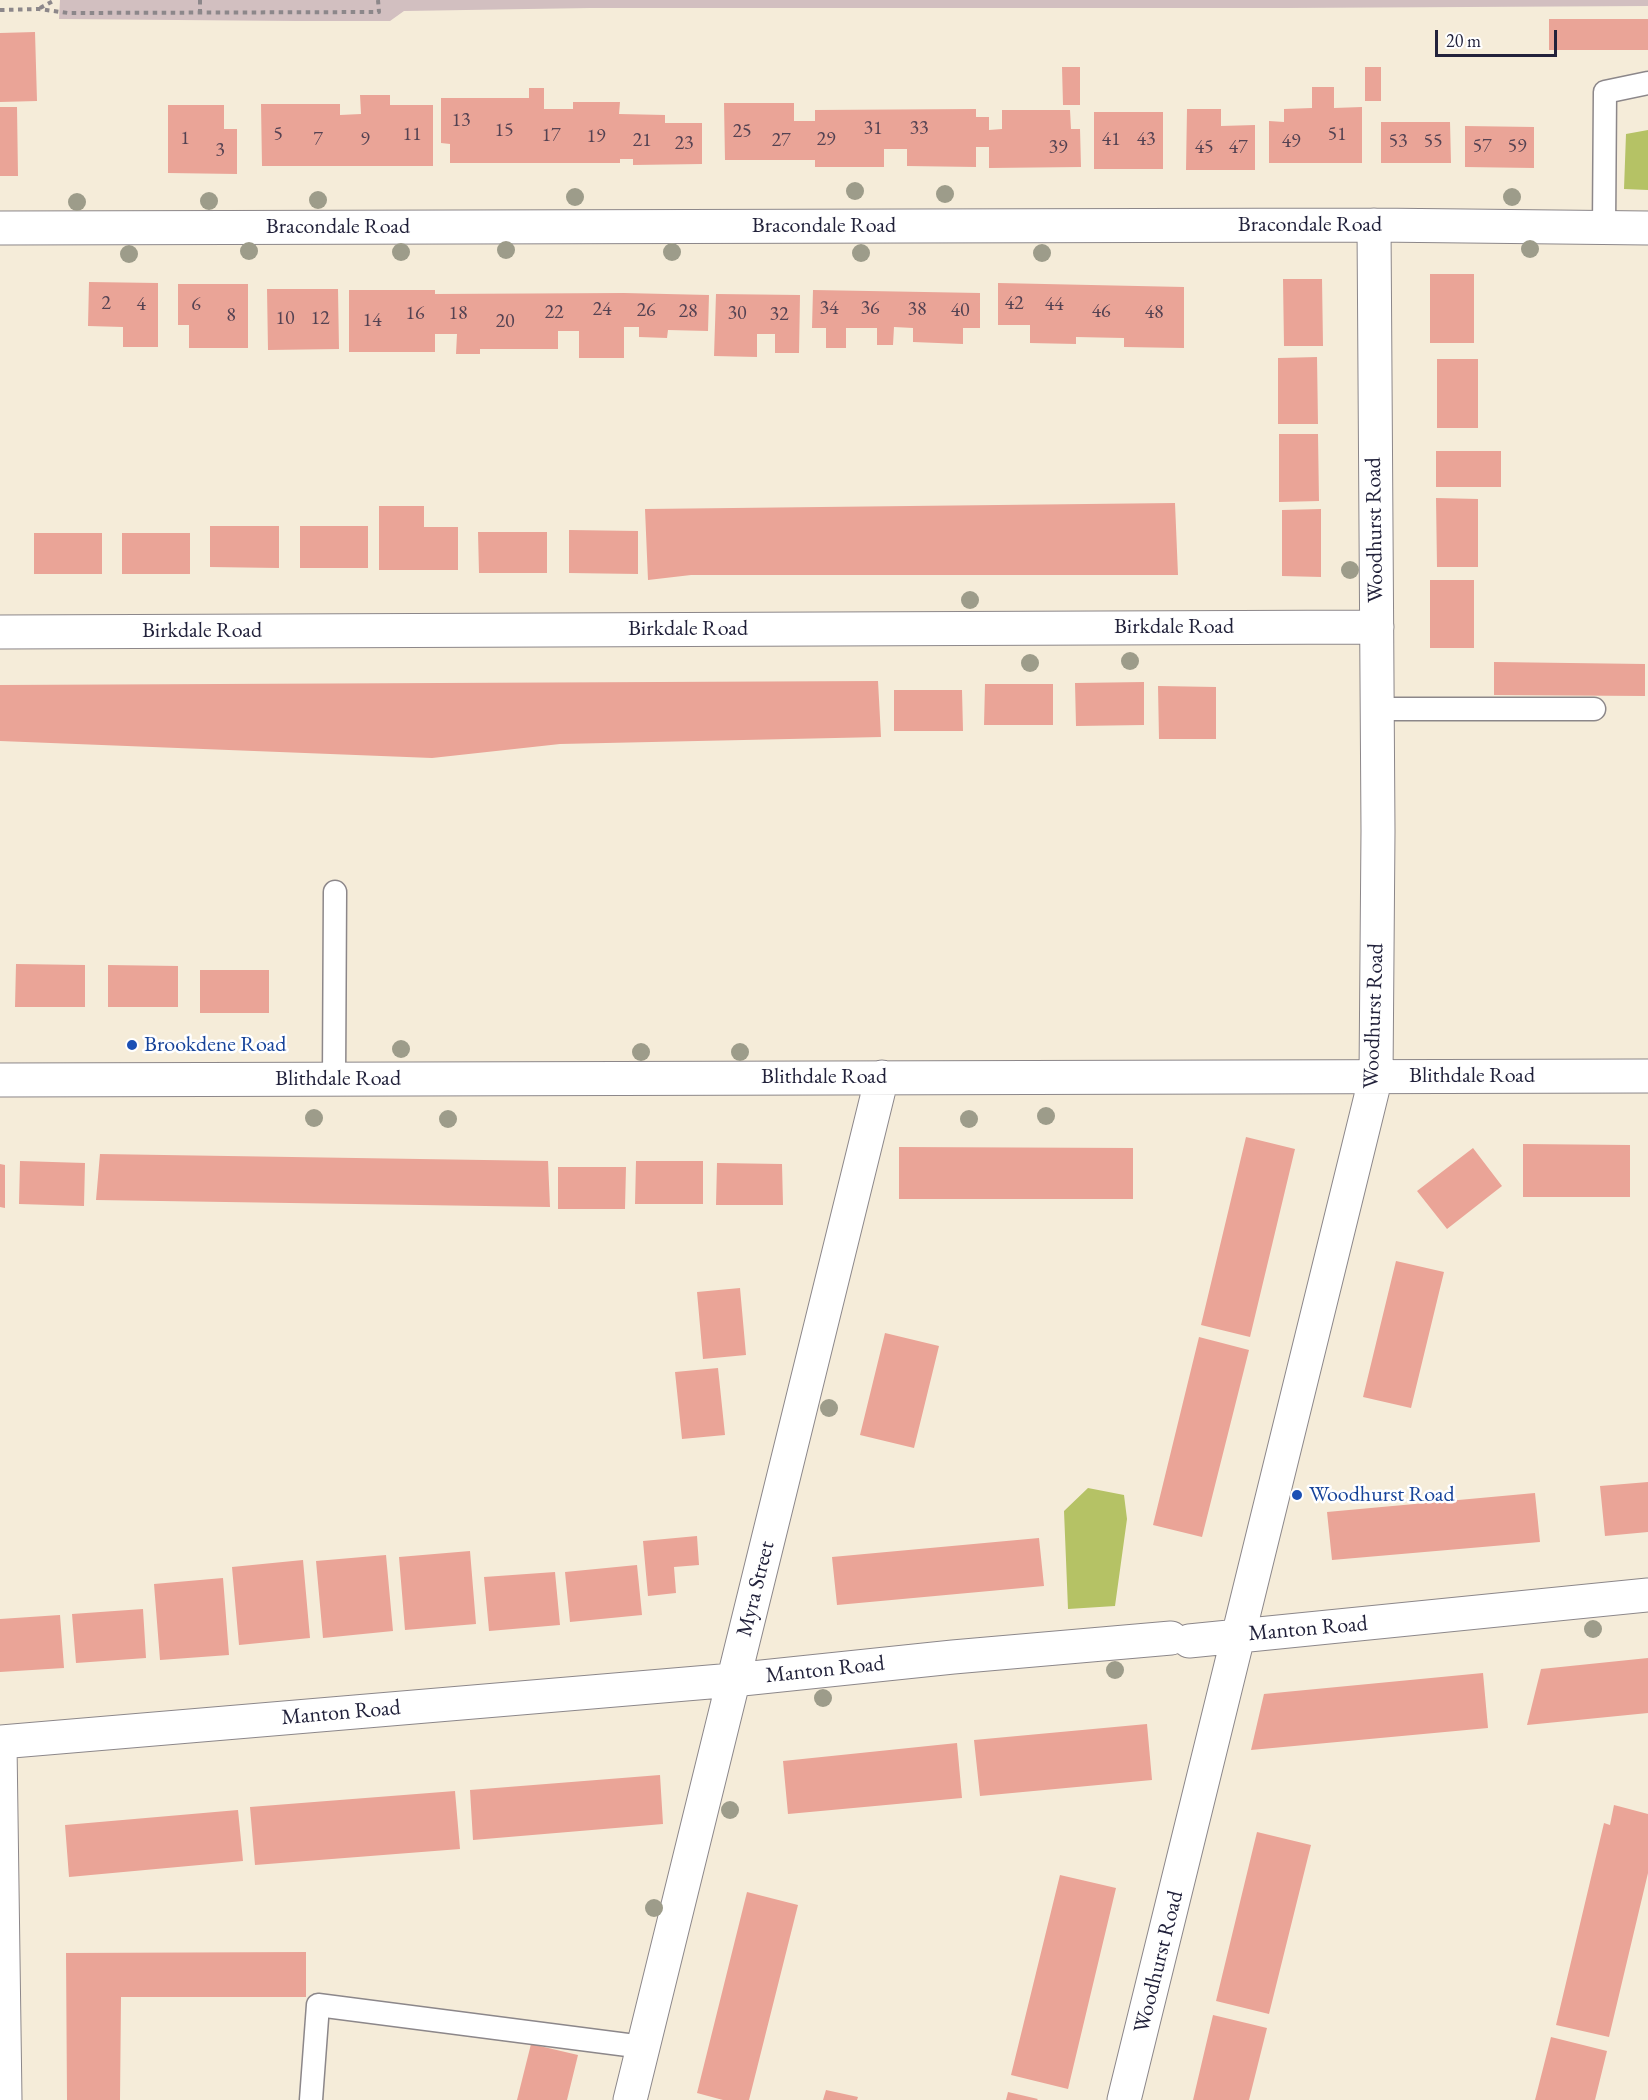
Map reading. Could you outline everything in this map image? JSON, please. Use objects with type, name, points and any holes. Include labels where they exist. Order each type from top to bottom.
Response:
[{"type":"street","name":"Bracondale Road","points":[[0,228],[1374,225],[1648,228]]},
{"type":"street","name":"Woodhurst Road","points":[[1124,2100],[1376,1076],[1378,709],[1374,225]]},
{"type":"street","name":"Birkdale Road","points":[[0,632],[1377,627]]},
{"type":"street","name":"Blithdale Road","points":[[0,1080],[1648,1076]]},
{"type":"street","name":"Myra Street","points":[[630,2100],[882,1077]]},
{"type":"street","name":"Manton Road","points":[[0,1743],[733,1680],[953,1657],[1240,1635],[1648,1595]]},
{"type":"street","points":[[0,1743],[5,2100]]},
{"type":"lane","points":[[1604,228],[1605,92],[1648,83]]},
{"type":"lane","points":[[1378,709],[1594,709]]},
{"type":"lane","points":[[334,1079],[335,892]]},
{"type":"lane","points":[[311,2100],[318,2005],[643,2047]]},
{"type":"path","points":[[39,9],[56,0]]},
{"type":"path","points":[[200,0],[200,12]]},
{"type":"path","points":[[0,10],[39,9],[68,13],[379,12],[378,0]]},
{"type":"shaded area","points":[[60,0],[1648,0],[1648,6],[590,8],[404,11],[390,21],[296,21],[59,19]]},
{"type":"green space","points":[[1648,130],[1648,190],[1624,189],[1626,134]]},
{"type":"green space","points":[[1088,1488],[1124,1495],[1127,1519],[1115,1606],[1068,1609],[1064,1511]]},
{"type":"building","points":[[1549,19],[1648,19],[1648,50],[1549,50]]},
{"type":"building","points":[[35,32],[37,101],[0,102],[0,33]]},
{"type":"building","points":[[1062,67],[1080,67],[1080,105],[1063,105]]},
{"type":"building","points":[[1365,67],[1381,67],[1381,101],[1365,101]]},
{"type":"building","points":[[1312,87],[1334,87],[1334,108],[1362,107],[1362,163],[1269,163],[1269,121],[1284,122],[1284,109],[1312,108]]},
{"type":"building","points":[[529,88],[544,88],[544,109],[573,109],[573,102],[620,102],[619,114],[665,115],[665,123],[702,123],[702,164],[633,165],[633,159],[620,159],[620,163],[450,163],[450,144],[441,143],[441,98],[529,98]]},
{"type":"building","points":[[360,95],[390,95],[390,105],[433,105],[433,166],[262,166],[261,104],[340,104],[340,115],[361,114]]},
{"type":"building","points":[[724,103],[794,103],[794,121],[815,121],[815,110],[976,109],[976,117],[989,117],[989,130],[1002,129],[1002,110],[1070,110],[1071,129],[1080,129],[1081,167],[989,168],[989,147],[976,147],[976,167],[907,166],[907,149],[884,149],[884,167],[815,167],[815,160],[725,160]]},
{"type":"building","points":[[168,105],[224,105],[224,129],[237,129],[237,174],[168,173]]},
{"type":"building","points":[[0,107],[17,107],[18,176],[0,176]]},
{"type":"building","points":[[1187,109],[1221,109],[1221,126],[1255,125],[1255,170],[1186,170]]},
{"type":"building","points":[[1094,112],[1163,112],[1163,169],[1094,169]]},
{"type":"building","points":[[1381,122],[1450,122],[1451,163],[1381,163]]},
{"type":"building","points":[[1465,126],[1534,127],[1534,168],[1465,167]]},
{"type":"building","points":[[1430,274],[1474,274],[1474,343],[1430,343]]},
{"type":"building","points":[[1283,279],[1322,279],[1323,346],[1284,346]]},
{"type":"building","points":[[89,282],[158,283],[158,347],[123,347],[123,327],[88,326]]},
{"type":"building","points":[[998,283],[1184,287],[1184,348],[1124,347],[1124,338],[1076,337],[1076,344],[1030,343],[1030,325],[998,325]]},
{"type":"building","points":[[178,284],[248,284],[248,348],[189,348],[189,325],[178,325]]},
{"type":"building","points":[[267,289],[338,289],[339,349],[268,350]]},
{"type":"building","points":[[349,290],[435,290],[435,294],[709,295],[708,331],[668,330],[667,338],[639,337],[639,327],[624,327],[624,358],[579,358],[579,331],[558,331],[558,349],[480,349],[480,354],[456,354],[457,334],[435,334],[435,352],[349,352]]},
{"type":"building","points":[[813,290],[980,293],[980,328],[963,328],[963,344],[913,342],[913,328],[894,327],[893,345],[877,345],[877,328],[846,328],[846,348],[826,348],[826,328],[812,328]]},
{"type":"building","points":[[716,294],[800,295],[799,353],[775,353],[775,334],[757,334],[757,357],[714,356]]},
{"type":"building","points":[[1317,357],[1318,424],[1278,424],[1278,358]]},
{"type":"building","points":[[1437,359],[1478,359],[1478,428],[1437,428]]},
{"type":"building","points":[[1279,434],[1318,434],[1319,501],[1279,502]]},
{"type":"building","points":[[1436,451],[1501,451],[1501,487],[1436,487]]},
{"type":"building","points":[[1436,498],[1478,499],[1478,567],[1437,567]]},
{"type":"building","points":[[1175,503],[1178,575],[691,575],[648,580],[645,509]]},
{"type":"building","points":[[379,506],[424,506],[424,527],[458,527],[458,570],[379,570]]},
{"type":"building","points":[[1321,509],[1321,577],[1282,576],[1282,510]]},
{"type":"building","points":[[210,526],[279,526],[279,568],[210,567]]},
{"type":"building","points":[[300,526],[368,526],[368,568],[300,568]]},
{"type":"building","points":[[569,530],[638,531],[638,574],[569,573]]},
{"type":"building","points":[[478,532],[547,532],[547,573],[479,573]]},
{"type":"building","points":[[34,533],[102,533],[102,574],[34,574]]},
{"type":"building","points":[[122,533],[190,533],[190,574],[122,574]]},
{"type":"building","points":[[1430,580],[1474,580],[1474,648],[1430,648]]},
{"type":"building","points":[[1494,662],[1645,664],[1645,696],[1494,695]]},
{"type":"building","points":[[878,681],[881,737],[560,744],[432,758],[0,741],[0,685]]},
{"type":"building","points":[[1144,682],[1144,725],[1076,726],[1075,683]]},
{"type":"building","points":[[985,684],[1053,684],[1053,725],[984,725]]},
{"type":"building","points":[[1158,686],[1216,687],[1216,739],[1159,739]]},
{"type":"building","points":[[894,690],[962,690],[963,731],[894,731]]},
{"type":"building","points":[[16,964],[85,965],[85,1007],[15,1007]]},
{"type":"building","points":[[108,965],[178,966],[178,1007],[108,1007]]},
{"type":"building","points":[[200,970],[269,970],[269,1013],[200,1013]]},
{"type":"building","points":[[1246,1137],[1295,1149],[1250,1337],[1201,1325]]},
{"type":"building","points":[[1523,1144],[1630,1145],[1630,1197],[1523,1197]]},
{"type":"building","points":[[899,1147],[1133,1148],[1133,1199],[899,1199]]},
{"type":"building","points":[[1473,1148],[1502,1186],[1447,1229],[1417,1191]]},
{"type":"building","points":[[100,1154],[548,1161],[550,1207],[96,1200]]},
{"type":"building","points":[[20,1161],[85,1163],[84,1206],[19,1204]]},
{"type":"building","points":[[636,1161],[703,1161],[703,1204],[635,1204]]},
{"type":"building","points":[[717,1163],[782,1164],[783,1205],[716,1205]]},
{"type":"building","points":[[0,1164],[5,1165],[5,1208],[0,1207]]},
{"type":"building","points":[[558,1167],[626,1167],[625,1209],[558,1209]]},
{"type":"building","points":[[1396,1261],[1444,1272],[1411,1408],[1363,1397]]},
{"type":"building","points":[[740,1288],[746,1355],[703,1359],[697,1292]]},
{"type":"building","points":[[885,1333],[939,1346],[914,1448],[860,1435]]},
{"type":"building","points":[[1199,1337],[1249,1350],[1202,1537],[1153,1525]]},
{"type":"building","points":[[718,1368],[725,1435],[682,1439],[675,1372]]},
{"type":"building","points":[[1648,1482],[1648,1532],[1605,1536],[1600,1486]]},
{"type":"building","points":[[1535,1493],[1540,1542],[1332,1560],[1327,1512]]},
{"type":"building","points":[[697,1536],[699,1565],[674,1567],[676,1593],[648,1596],[643,1541]]},
{"type":"building","points":[[1039,1538],[1044,1586],[837,1605],[832,1557]]},
{"type":"building","points":[[470,1551],[476,1624],[405,1630],[399,1557]]},
{"type":"building","points":[[386,1555],[393,1631],[323,1638],[316,1561]]},
{"type":"building","points":[[303,1560],[310,1638],[239,1645],[232,1567]]},
{"type":"building","points":[[637,1565],[642,1615],[570,1622],[565,1572]]},
{"type":"building","points":[[555,1572],[560,1625],[489,1631],[484,1577]]},
{"type":"building","points":[[223,1578],[229,1655],[160,1660],[154,1584]]},
{"type":"building","points":[[143,1609],[146,1658],[76,1663],[72,1614]]},
{"type":"building","points":[[60,1615],[64,1668],[0,1672],[0,1619]]},
{"type":"building","points":[[1648,1658],[1648,1713],[1527,1725],[1541,1669]]},
{"type":"building","points":[[1483,1673],[1488,1728],[1251,1750],[1264,1694]]},
{"type":"building","points":[[1147,1724],[1152,1780],[980,1796],[974,1740]]},
{"type":"building","points":[[957,1743],[962,1798],[788,1814],[783,1761]]},
{"type":"building","points":[[660,1775],[663,1824],[473,1840],[470,1790]]},
{"type":"building","points":[[455,1791],[460,1849],[255,1865],[250,1807]]},
{"type":"building","points":[[1614,1805],[1648,1814],[1648,1873],[1609,2037],[1556,2025],[1604,1823],[1610,1825]]},
{"type":"building","points":[[238,1810],[243,1861],[69,1877],[65,1825]]},
{"type":"building","points":[[1257,1832],[1311,1845],[1269,2014],[1216,2001]]},
{"type":"building","points":[[1060,1875],[1116,1888],[1068,2089],[1011,2075]]},
{"type":"building","points":[[747,1892],[798,1905],[749,2100],[723,2100],[697,2093]]},
{"type":"building","points":[[306,1952],[306,1997],[121,1997],[120,2100],[67,2100],[66,1953]]},
{"type":"building","points":[[1213,2015],[1267,2028],[1249,2100],[1193,2100]]},
{"type":"building","points":[[1551,2037],[1607,2051],[1595,2100],[1535,2100]]},
{"type":"building","points":[[531,2044],[578,2055],[567,2100],[517,2100]]},
{"type":"building","points":[[826,2090],[858,2097],[857,2100],[823,2100]]},
{"type":"building","points":[[1008,2092],[1038,2099],[1006,2100]]},
{"type":"place","name":"Brookdene Road","points":[[132,1045]]},
{"type":"place","name":"Woodhurst Road","points":[[1297,1495]]}]
